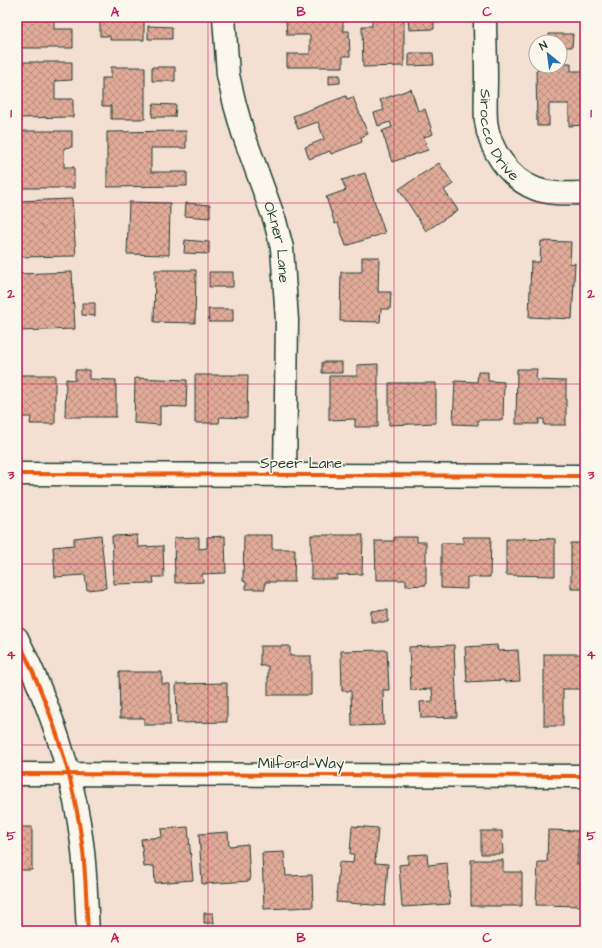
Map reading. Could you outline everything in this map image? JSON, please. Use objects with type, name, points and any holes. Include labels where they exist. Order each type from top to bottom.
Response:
[{"type":"street","name":"Okner Lane","points":[[224,17],[228,75],[235,105],[243,133],[275,221],[282,248],[287,320],[285,475]]},
{"type":"street","name":"Sirocco Drive","points":[[485,17],[486,122],[490,141],[498,156],[520,181],[537,189],[555,193],[585,192]]},
{"type":"street","name":"Speer Lane","points":[[17,474],[585,476]]},
{"type":"street","points":[[17,638],[34,673],[52,720],[69,774],[82,842],[88,931]]},
{"type":"street","name":"Milford Way","points":[[17,774],[585,776]]},
{"type":"building","points":[[17,17],[54,17],[54,29],[73,29],[73,48],[17,48]]},
{"type":"building","points":[[100,17],[144,17],[144,40],[110,40],[110,36],[100,36]]},
{"type":"building","points":[[372,17],[404,17],[404,66],[363,67],[362,26],[372,26]]},
{"type":"building","points":[[408,17],[434,17],[434,29],[409,30]]},
{"type":"building","points":[[582,17],[585,17],[585,51],[583,51]]},
{"type":"building","points":[[286,20],[343,20],[343,31],[349,31],[350,56],[343,56],[343,67],[287,67],[287,54],[310,54],[310,35],[287,35]]},
{"type":"building","points":[[148,26],[172,27],[172,39],[148,39]]},
{"type":"building","points":[[568,34],[573,34],[572,47],[568,47]]},
{"type":"building","points":[[409,53],[433,53],[434,65],[409,66]]},
{"type":"building","points":[[17,62],[72,62],[72,80],[55,81],[55,99],[73,99],[73,117],[17,118]]},
{"type":"building","points":[[568,63],[571,63],[571,71],[583,71],[584,125],[569,126],[569,104],[549,104],[549,126],[537,126],[536,74],[568,74]]},
{"type":"building","points":[[111,67],[145,67],[145,119],[111,119],[111,106],[102,106],[102,78],[111,78]]},
{"type":"building","points":[[152,67],[175,67],[175,81],[152,81]]},
{"type":"building","points":[[329,75],[340,75],[340,83],[329,84]]},
{"type":"building","points":[[411,89],[418,111],[425,109],[433,134],[424,137],[428,150],[392,162],[382,131],[392,127],[390,122],[378,126],[374,113],[384,110],[380,100]]},
{"type":"building","points":[[346,96],[347,99],[353,97],[368,134],[361,137],[362,142],[331,154],[330,151],[309,159],[305,147],[324,139],[318,122],[298,129],[293,116]]},
{"type":"building","points":[[153,104],[176,105],[175,117],[152,117]]},
{"type":"building","points":[[17,131],[72,131],[72,147],[64,148],[64,167],[74,167],[74,188],[17,188]]},
{"type":"building","points":[[186,131],[186,148],[151,148],[151,172],[187,172],[187,186],[107,187],[107,132]]},
{"type":"building","points":[[439,163],[453,184],[444,190],[458,210],[426,231],[399,189]]},
{"type":"building","points":[[365,173],[385,233],[346,246],[338,223],[335,224],[326,197],[346,190],[342,180]]},
{"type":"building","points":[[72,199],[76,256],[18,257],[17,201]]},
{"type":"building","points":[[129,202],[170,203],[169,255],[127,254]]},
{"type":"building","points":[[186,203],[210,205],[210,218],[185,216]]},
{"type":"building","points":[[185,240],[209,242],[209,254],[184,253]]},
{"type":"building","points":[[541,241],[571,242],[570,264],[575,263],[572,319],[529,317],[531,262],[540,262]]},
{"type":"building","points":[[362,257],[379,257],[378,292],[391,292],[390,309],[381,309],[380,322],[340,321],[341,272],[362,272]]},
{"type":"building","points":[[155,270],[196,270],[195,323],[154,322]]},
{"type":"building","points":[[72,272],[75,329],[19,331],[17,274]]},
{"type":"building","points":[[209,272],[233,272],[233,287],[209,287]]},
{"type":"building","points":[[82,303],[95,303],[95,316],[82,315]]},
{"type":"building","points":[[208,309],[233,309],[233,322],[209,322]]},
{"type":"building","points":[[322,362],[342,362],[342,373],[322,373]]},
{"type":"building","points":[[378,364],[378,427],[355,427],[355,419],[329,420],[329,376],[357,376],[357,365]]},
{"type":"building","points":[[517,369],[537,369],[536,380],[566,381],[566,425],[544,425],[544,419],[539,419],[539,424],[516,424]]},
{"type":"building","points":[[75,370],[89,370],[89,379],[116,380],[116,417],[65,417],[66,379],[75,380]]},
{"type":"building","points":[[478,372],[488,372],[488,381],[504,382],[503,420],[478,420],[478,425],[453,424],[455,381],[477,382]]},
{"type":"building","points":[[17,375],[55,375],[55,424],[30,424],[31,417],[17,417]]},
{"type":"building","points":[[195,375],[248,375],[247,418],[220,417],[219,423],[195,423]]},
{"type":"building","points":[[135,378],[187,380],[186,407],[160,406],[160,425],[134,423]]},
{"type":"building","points":[[581,378],[585,378],[585,416],[581,416]]},
{"type":"building","points":[[389,383],[436,383],[436,423],[389,425]]},
{"type":"building","points":[[101,535],[106,588],[87,590],[85,575],[55,577],[53,547],[74,545],[74,538]]},
{"type":"building","points":[[137,535],[138,547],[163,546],[164,577],[153,577],[154,583],[114,584],[112,536]]},
{"type":"building","points":[[244,535],[272,535],[272,549],[295,549],[294,582],[265,582],[265,589],[246,589],[246,582],[243,581]]},
{"type":"building","points":[[311,535],[363,535],[362,574],[337,575],[337,579],[311,579]]},
{"type":"building","points":[[225,536],[226,573],[202,574],[203,582],[175,583],[174,538],[199,537],[199,549],[207,548],[207,537]]},
{"type":"building","points":[[394,537],[417,537],[417,542],[426,542],[426,585],[406,586],[406,580],[376,580],[375,541],[394,541]]},
{"type":"building","points":[[463,537],[491,537],[490,577],[467,577],[467,589],[441,588],[441,543],[464,543]]},
{"type":"building","points":[[506,539],[555,539],[555,576],[506,575]]},
{"type":"building","points":[[571,543],[585,543],[585,589],[571,589]]},
{"type":"building","points":[[388,610],[388,622],[371,622],[371,611]]},
{"type":"building","points":[[454,645],[457,717],[421,718],[420,702],[433,701],[432,689],[411,690],[409,647]]},
{"type":"building","points":[[497,645],[498,651],[518,650],[520,681],[504,682],[504,680],[467,682],[465,647]]},
{"type":"building","points":[[260,646],[290,646],[290,656],[311,656],[311,695],[268,695],[268,666],[260,666]]},
{"type":"building","points":[[387,650],[389,690],[383,690],[384,725],[352,726],[351,691],[342,691],[341,651]]},
{"type":"building","points":[[544,654],[583,654],[583,689],[563,689],[563,726],[544,726]]},
{"type":"building","points":[[119,672],[162,672],[162,684],[170,684],[170,725],[144,725],[144,718],[120,718]]},
{"type":"building","points":[[227,683],[227,722],[177,723],[176,684]]},
{"type":"building","points":[[352,826],[378,828],[375,863],[388,864],[385,906],[336,902],[339,862],[353,863],[354,854],[350,854]]},
{"type":"building","points":[[17,827],[32,827],[32,870],[17,870]]},
{"type":"building","points":[[188,827],[193,880],[155,883],[154,866],[144,867],[141,839],[162,837],[161,829]]},
{"type":"building","points":[[548,830],[579,831],[577,864],[585,864],[585,906],[536,905],[538,862],[547,862]]},
{"type":"building","points":[[481,831],[502,831],[503,854],[481,854]]},
{"type":"building","points":[[228,832],[229,846],[248,844],[250,881],[202,884],[199,834]]},
{"type":"building","points":[[284,852],[286,876],[312,875],[313,907],[264,909],[262,853]]},
{"type":"building","points":[[427,854],[428,865],[447,863],[450,904],[402,907],[399,865],[408,864],[408,855]]},
{"type":"building","points":[[471,860],[503,860],[503,872],[522,872],[522,906],[471,906]]},
{"type":"building","points":[[204,913],[213,913],[214,923],[204,923]]},
{"type":"cycle path","points":[[17,474],[585,476]]},
{"type":"cycle path","points":[[17,638],[49,712],[73,790],[83,854],[88,931]]},
{"type":"cycle path","points":[[17,774],[585,776]]}]
